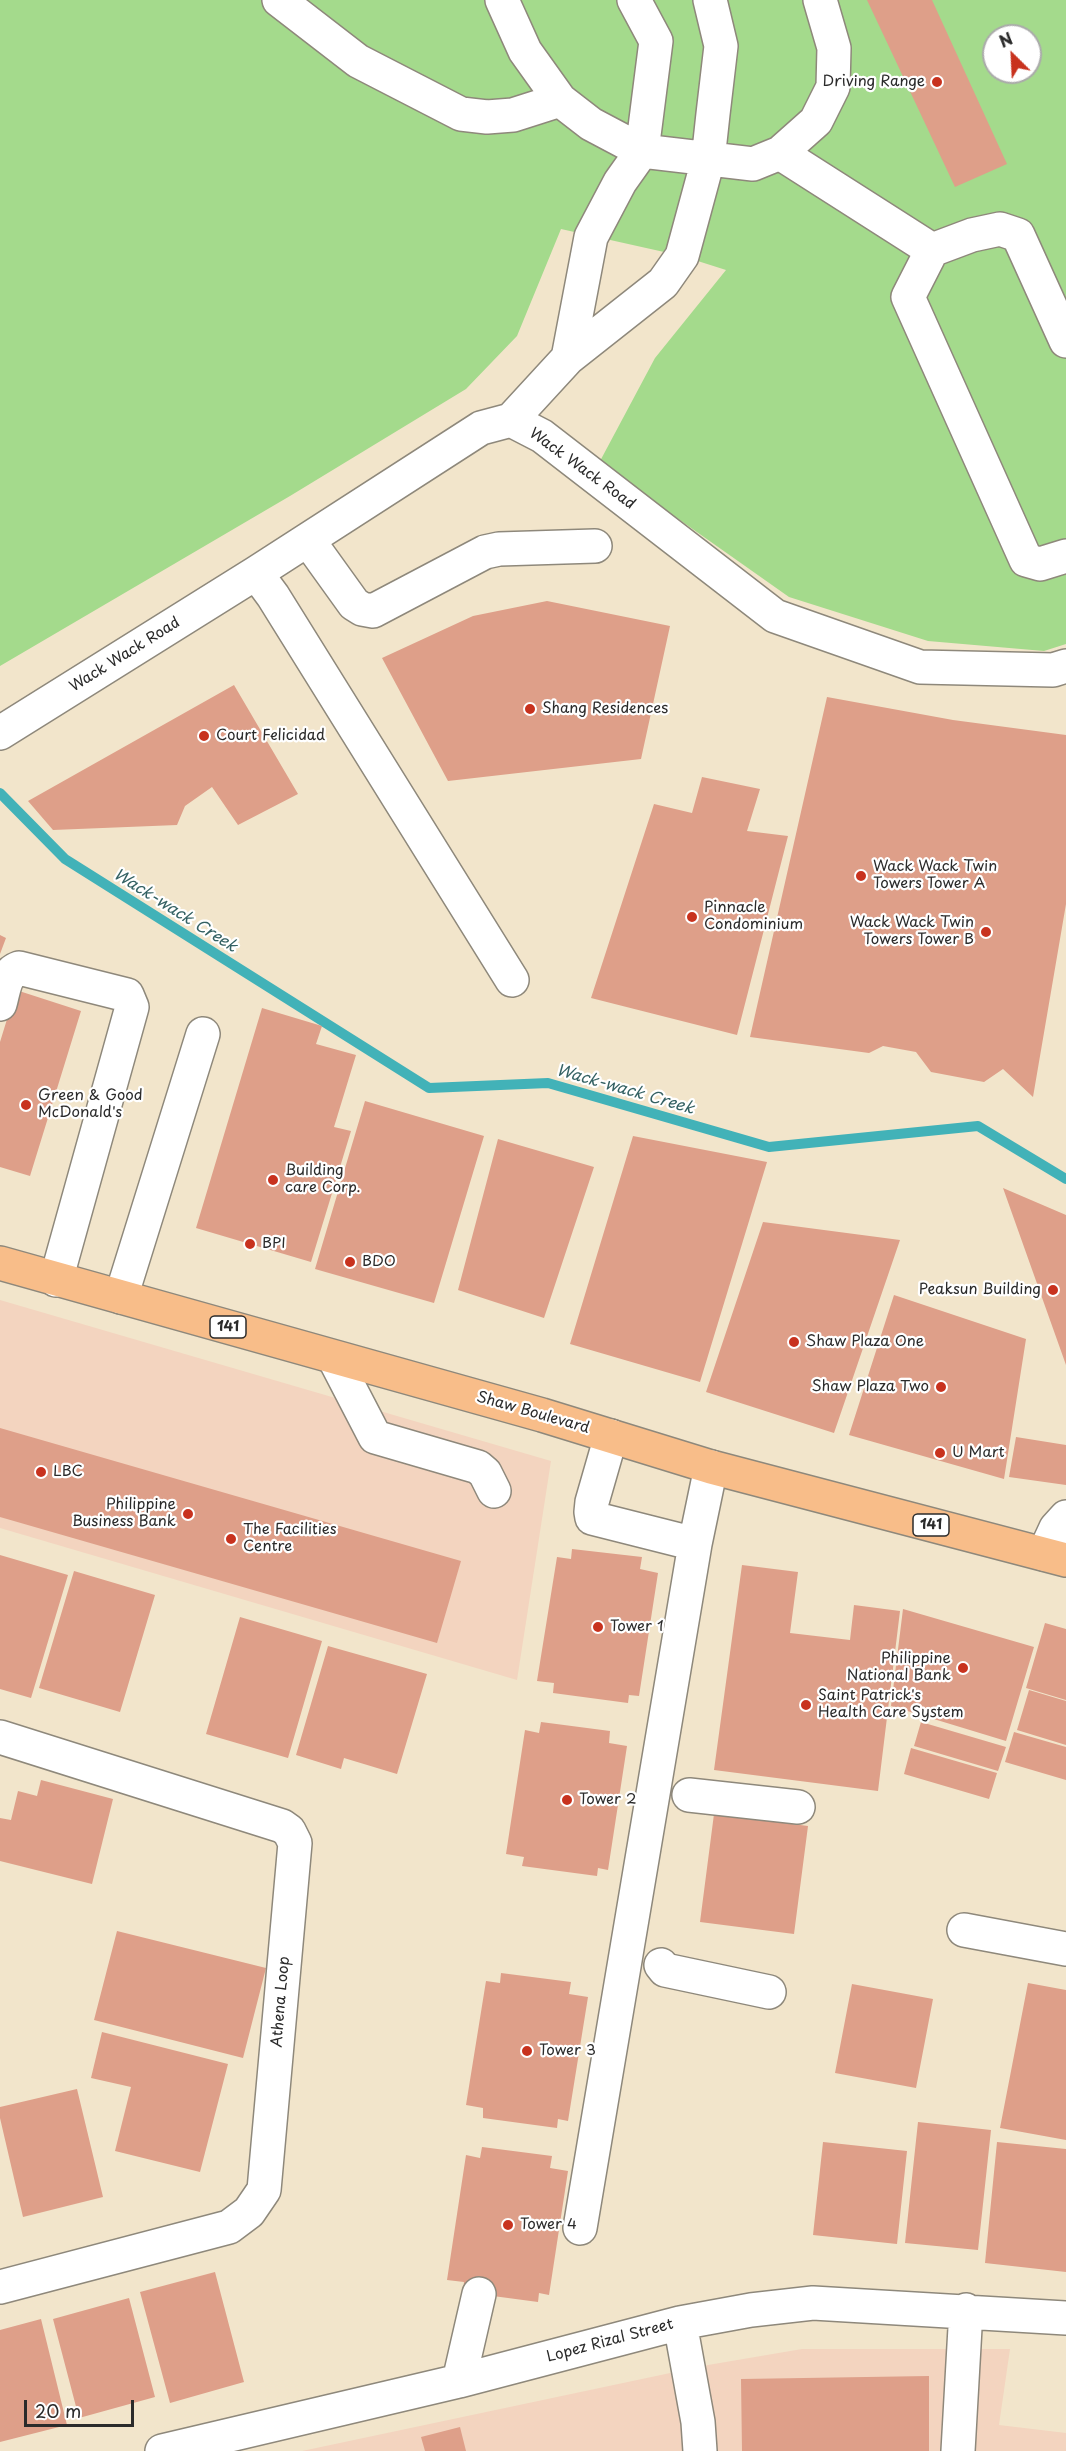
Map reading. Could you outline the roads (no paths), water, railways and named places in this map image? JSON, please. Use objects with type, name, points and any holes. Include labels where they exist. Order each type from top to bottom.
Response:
[{"type":"main road","name":"Shaw Boulevard","points":[[0,1263],[334,1358],[542,1414],[711,1467],[1055,1557]]},
{"type":"street","points":[[279,0],[358,60],[461,114],[487,117],[513,114],[560,100]]},
{"type":"street","points":[[502,0],[525,51],[560,100],[591,124],[642,151],[753,164],[780,153],[816,121],[833,87],[834,48],[820,0]]},
{"type":"street","points":[[568,358],[591,237],[620,182],[642,151],[656,41],[634,0]]},
{"type":"street","points":[[511,420],[568,358],[663,283],[682,256],[708,160],[720,46],[710,0]]},
{"type":"street","points":[[780,153],[932,250]]},
{"type":"street","points":[[1066,341],[1018,235],[1000,229],[972,235],[932,250],[908,297],[1026,560],[1040,564],[1066,556]]},
{"type":"street","points":[[581,287],[591,305],[605,311],[628,311]]},
{"type":"street","name":"Wack Wack Road","points":[[0,733],[256,573],[481,428],[511,420],[542,436],[775,616],[920,667],[1053,670],[1066,666]]},
{"type":"street","points":[[308,540],[354,604],[362,609],[373,610],[485,552],[499,549],[595,546]]},
{"type":"street","points":[[256,573],[280,606],[512,980]]},
{"type":"street","points":[[0,1004],[8,976],[12,970],[19,968],[127,995],[132,1007],[56,1280]]},
{"type":"street","points":[[121,1297],[203,1034]]},
{"type":"street","points":[[334,1358],[375,1437],[477,1467],[485,1473],[494,1491]]},
{"type":"street","points":[[611,1436],[592,1502],[592,1518],[695,1544]]},
{"type":"street","points":[[580,2228],[695,1544],[711,1467]]},
{"type":"street","points":[[1055,1557],[1056,1528],[1066,1517]]},
{"type":"street","name":"Athena Loop","points":[[0,1737],[282,1826],[289,1831],[295,1843],[264,2190],[249,2212],[229,2228],[0,2287]]},
{"type":"street","points":[[689,1795],[798,1807]]},
{"type":"street","points":[[964,1930],[1066,1949]]},
{"type":"street","points":[[661,1965],[665,1970],[769,1992]]},
{"type":"street","points":[[459,2381],[479,2294]]},
{"type":"street","name":"Lopez Rizal Street","points":[[172,2450],[459,2381],[680,2323],[751,2310],[813,2303],[966,2310],[1066,2318]]},
{"type":"street","points":[[958,2451],[966,2310]]},
{"type":"street","points":[[680,2323],[698,2422],[700,2451]]},
{"type":"waterway","name":"Wack-wack Creek","points":[[0,793],[65,859],[429,1088],[548,1083],[769,1147],[978,1126],[1066,1179]]},
{"type":"place","name":"Driving Range","points":[[937,82]]},
{"type":"place","name":"Shang Residences","points":[[530,709]]},
{"type":"place","name":"Court Felicidad","points":[[204,736]]},
{"type":"place","name":"Wack Wack Twin Towers Tower A","points":[[861,876]]},
{"type":"place","name":"Pinnacle Condominium","points":[[692,917]]},
{"type":"place","name":"Wack Wack Twin Towers Tower B","points":[[986,932]]},
{"type":"place","name":"Green & Good McDonald's","points":[[26,1105]]},
{"type":"place","name":"Building care Corp.","points":[[273,1180]]},
{"type":"place","name":"BPI","points":[[250,1244]]},
{"type":"place","name":"BDO","points":[[350,1262]]},
{"type":"place","name":"Peaksun Building","points":[[1053,1290]]},
{"type":"place","name":"Shaw Plaza One","points":[[794,1342]]},
{"type":"place","name":"Shaw Plaza Two","points":[[941,1387]]},
{"type":"place","name":"U Mart","points":[[940,1453]]},
{"type":"place","name":"LBC","points":[[41,1472]]},
{"type":"place","name":"Philippine Business Bank","points":[[188,1514]]},
{"type":"place","name":"The Facilities Centre","points":[[231,1539]]},
{"type":"place","name":"Tower 1","points":[[598,1627]]},
{"type":"place","name":"Philippine National Bank","points":[[963,1668]]},
{"type":"place","name":"Saint Patrick's Health Care System","points":[[806,1705]]},
{"type":"place","name":"Tower 2","points":[[567,1800]]},
{"type":"place","name":"Tower 3","points":[[527,2051]]},
{"type":"place","name":"Tower 4","points":[[508,2225]]}]
